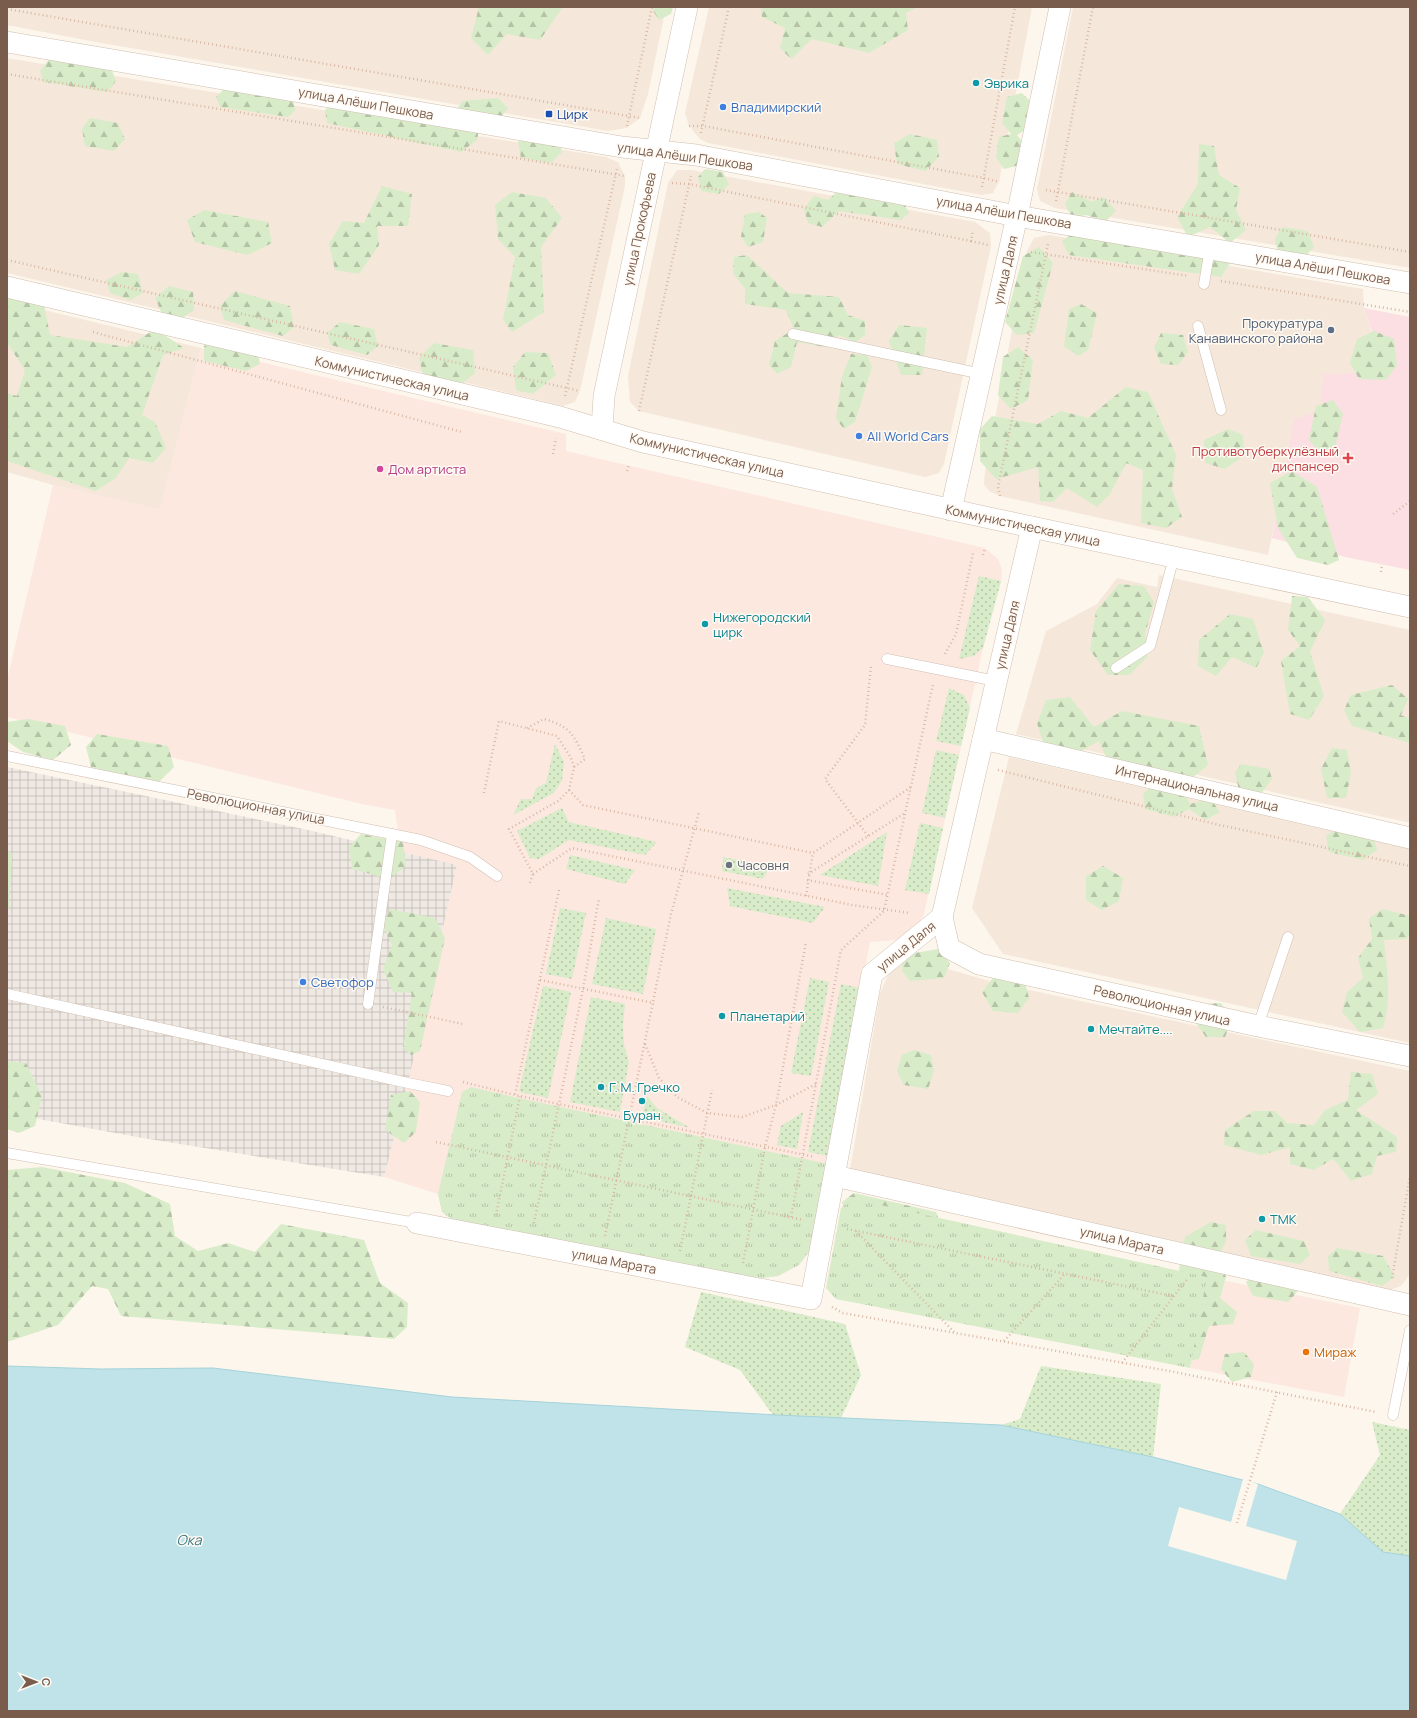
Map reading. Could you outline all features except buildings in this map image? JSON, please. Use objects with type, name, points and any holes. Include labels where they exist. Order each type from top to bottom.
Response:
[{"type":"street","name":"улица Прокофьева","points":[[602,429],[604,396],[687,7]]},
{"type":"street","name":"улица Даля","points":[[951,510],[1017,216],[1060,7]]},
{"type":"street","name":"улица Алёши Пешкова","points":[[7,42],[656,152],[696,155],[1017,216],[1410,283]]},
{"type":"street","name":"Коммунистическая улица","points":[[7,287],[560,418],[602,429],[633,440],[951,510],[1410,607]]},
{"type":"street","name":"улица Даля","points":[[811,1299],[872,974],[942,917],[1032,527]]},
{"type":"street","name":"Интернациональная улица","points":[[983,739],[1410,838]]},
{"type":"street","name":"Революционная улица","points":[[942,917],[949,948],[979,964],[1258,1026],[1410,1056]]},
{"type":"street","name":"улица Марата","points":[[836,1169],[1204,1259],[1410,1305]]},
{"type":"street","name":"улица Марата","points":[[417,1223],[811,1299]]},
{"type":"lane","points":[[1204,284],[1210,248]]},
{"type":"lane","points":[[1198,326],[1221,410]]},
{"type":"lane","points":[[793,334],[982,374]]},
{"type":"lane","points":[[1116,668],[1150,646],[1174,556]]},
{"type":"lane","points":[[887,659],[996,682]]},
{"type":"lane","name":"Революционная улица","points":[[7,756],[421,840],[470,857],[497,876]]},
{"type":"lane","points":[[368,1004],[392,834]]},
{"type":"lane","points":[[1258,1026],[1288,937]]},
{"type":"lane","points":[[7,994],[408,1083],[448,1090]]},
{"type":"lane","points":[[7,1153],[417,1223]]},
{"type":"lane","points":[[1393,1415],[1410,1330]]},
{"type":"path","points":[[627,128],[652,7]]},
{"type":"path","points":[[700,139],[729,7]]},
{"type":"path","points":[[982,189],[1016,7]]},
{"type":"path","points":[[1055,208],[1093,7]]},
{"type":"path","points":[[7,9],[640,118]]},
{"type":"path","points":[[7,74],[626,176]]},
{"type":"path","points":[[689,126],[703,126],[999,182]]},
{"type":"path","points":[[564,400],[618,162]]},
{"type":"path","points":[[640,411],[692,170]]},
{"type":"path","points":[[668,183],[689,184],[971,240],[991,246]]},
{"type":"path","points":[[1044,190],[1410,252]]},
{"type":"path","points":[[971,240],[974,228]]},
{"type":"path","points":[[1000,496],[998,487],[1048,242]]},
{"type":"path","points":[[7,260],[580,391]]},
{"type":"path","points":[[92,332],[462,432]]},
{"type":"path","points":[[553,454],[558,432]]},
{"type":"path","points":[[627,471],[629,465]]},
{"type":"path","points":[[1393,514],[1410,501]]},
{"type":"path","points":[[983,555],[985,548]]},
{"type":"path","points":[[792,1217],[841,950],[884,911],[936,669],[956,634],[974,553]]},
{"type":"path","points":[[1381,572],[1382,565]]},
{"type":"path","points":[[868,836],[825,779],[865,725],[871,664]]},
{"type":"path","points":[[527,728],[544,719],[560,724],[574,737],[585,759],[574,767]]},
{"type":"path","points":[[484,793],[499,721],[557,736],[571,758],[574,767],[569,790],[558,801],[509,829],[534,874]]},
{"type":"path","points":[[977,765],[1215,824],[1410,866]]},
{"type":"path","points":[[806,896],[808,874],[813,853],[911,786]]},
{"type":"path","points":[[569,790],[583,805],[813,853]]},
{"type":"path","points":[[600,1258],[654,1003],[671,914],[699,812]]},
{"type":"path","points":[[808,874],[905,813]]},
{"type":"path","points":[[530,883],[534,874],[572,848],[884,911],[942,917]]},
{"type":"path","points":[[808,880],[888,895]]},
{"type":"path","points":[[515,1095],[559,890]]},
{"type":"path","points":[[529,1245],[583,989],[599,898]]},
{"type":"path","points":[[738,1285],[765,1147],[776,1105],[806,942]]},
{"type":"path","points":[[540,980],[654,1003]]},
{"type":"path","points":[[402,1011],[463,1024]]},
{"type":"path","points":[[645,1044],[659,1078],[676,1097],[707,1113],[742,1117],[776,1105],[816,1084]]},
{"type":"path","points":[[458,1081],[515,1095],[803,1155],[836,1169]]},
{"type":"path","points":[[676,1273],[712,1090]]},
{"type":"path","points":[[491,1237],[520,1096]]},
{"type":"path","points":[[1388,1300],[1410,1176]]},
{"type":"path","points":[[856,1231],[955,1332]]},
{"type":"path","points":[[1122,1363],[1173,1296],[1204,1259]]},
{"type":"path","points":[[1004,1341],[1064,1275]]},
{"type":"path","points":[[811,1299],[843,1312],[1277,1392],[1393,1415]]},
{"type":"path","points":[[1237,1523],[1277,1392]]},
{"type":"shaded area","points":[[7,7],[666,7],[648,94],[640,118],[627,128],[608,131],[90,41],[7,25]]},
{"type":"shaded area","points":[[709,7],[1032,7],[999,182],[993,193],[981,195],[708,143],[700,139],[689,126],[685,113]]},
{"type":"shaded area","points":[[1073,7],[1410,7],[1410,268],[1055,208],[1040,201],[1037,189]]},
{"type":"shaded area","points":[[7,58],[606,157],[618,162],[625,176],[625,186],[580,391],[575,402],[563,406],[7,273]]},
{"type":"shaded area","points":[[677,170],[692,170],[975,222],[990,233],[991,246],[944,464],[939,473],[925,477],[639,411],[630,402],[628,376],[668,183]]},
{"type":"shaded area","points":[[1049,235],[1363,289],[1364,308],[1378,351],[1321,411],[1280,497],[1268,555],[1000,496],[989,491],[984,484],[985,471],[1027,251],[1034,238]]},
{"type":"shaded area","points":[[7,301],[201,348],[160,510],[53,485],[7,472]]},
{"type":"shaded area","name":"Противотуберкулёзный диспансер","points":[[1364,308],[1410,317],[1410,570],[1345,557],[1272,538],[1294,419],[1321,411],[1323,374],[1386,372]]},
{"type":"shaded area","points":[[201,348],[566,434],[566,451],[985,548],[998,559],[1002,569],[1001,581],[983,648],[924,914],[915,930],[898,940],[870,942],[829,1156],[799,1265],[778,1276],[763,1278],[442,1212],[438,1194],[384,1177],[408,1083],[457,865],[401,852],[395,810],[366,805],[7,717],[7,680],[53,485],[160,509]]},
{"type":"shaded area","points":[[1159,575],[1410,630],[1410,823],[1016,734],[1046,631],[1097,604],[1117,578],[1157,587]]},
{"type":"shaded area","points":[[1009,757],[1410,849],[1410,1043],[1003,954],[972,908]]},
{"type":"shaded area","points":[[7,767],[308,830],[457,865],[408,1083],[384,1177],[143,1138],[27,1117],[34,1077],[7,1072]]},
{"type":"shaded area","points":[[907,957],[996,983],[1410,1071],[1410,1274],[1401,1286],[1390,1290],[850,1170],[880,993],[889,973]]},
{"type":"shaded area","points":[[1207,1277],[1360,1308],[1344,1397],[1190,1368]]},
{"type":"green space","points":[[479,7],[563,7],[540,40],[507,34],[488,55],[471,38]]},
{"type":"green space","points":[[654,7],[673,7],[671,14],[659,20],[653,11]]},
{"type":"green space","points":[[761,7],[917,7],[906,13],[908,30],[869,53],[812,39],[791,59],[780,48],[785,28],[762,17]]},
{"type":"green space","points":[[49,59],[111,68],[116,81],[107,92],[43,82],[40,71]]},
{"type":"green space","points":[[226,87],[293,97],[295,110],[288,117],[220,107],[216,97]]},
{"type":"green space","points":[[1022,93],[1033,104],[1031,126],[1017,135],[1024,144],[1020,165],[1004,169],[996,157],[999,137],[1011,134],[1002,123],[1007,97]]},
{"type":"green space","points":[[498,98],[508,108],[498,121],[481,118],[477,140],[461,152],[327,123],[325,110],[334,103],[445,123],[463,101]]},
{"type":"green space","points":[[90,118],[118,123],[125,139],[114,151],[85,146],[82,129]]},
{"type":"green space","points":[[529,133],[559,140],[562,152],[551,163],[521,158],[518,142]]},
{"type":"green space","points":[[910,134],[937,140],[939,157],[925,171],[897,164],[894,143]]},
{"type":"green space","points":[[1199,144],[1214,146],[1219,175],[1240,188],[1236,210],[1246,230],[1230,243],[1210,227],[1188,237],[1177,217],[1198,184]]},
{"type":"green space","points":[[705,169],[723,172],[729,184],[719,194],[701,191],[698,177]]},
{"type":"green space","points":[[382,186],[412,194],[408,226],[377,226],[379,245],[359,274],[335,270],[329,244],[343,221],[364,223]]},
{"type":"green space","points":[[842,187],[872,193],[882,202],[904,203],[909,213],[901,220],[839,211],[822,227],[808,223],[804,209],[814,196],[828,200]]},
{"type":"green space","points":[[512,192],[546,198],[562,218],[541,247],[544,312],[512,332],[503,320],[515,257],[498,239],[495,205]]},
{"type":"green space","points":[[1072,192],[1092,202],[1104,197],[1116,211],[1106,221],[1086,215],[1072,218],[1065,204]]},
{"type":"green space","points":[[204,210],[268,222],[272,243],[247,255],[195,242],[187,220]]},
{"type":"green space","points":[[759,212],[767,218],[763,242],[748,247],[741,237],[745,214]]},
{"type":"green space","points":[[1282,227],[1308,231],[1314,247],[1303,259],[1278,254],[1275,239]]},
{"type":"green space","points":[[1073,233],[1221,256],[1230,263],[1221,277],[1069,255],[1062,241]]},
{"type":"green space","points":[[1039,247],[1053,263],[1034,333],[1017,335],[1005,322],[1023,256]]},
{"type":"green space","points":[[747,255],[788,293],[839,297],[848,315],[865,321],[865,335],[855,342],[839,335],[825,347],[797,342],[791,367],[777,374],[769,365],[775,341],[794,329],[786,310],[745,304],[745,289],[733,273],[734,257]]},
{"type":"green space","points":[[122,272],[138,274],[143,293],[131,300],[110,293],[106,280]]},
{"type":"green space","points":[[7,283],[44,304],[50,335],[127,347],[155,329],[184,348],[163,355],[142,415],[155,422],[166,448],[153,463],[129,458],[116,478],[96,491],[7,461],[7,393],[17,396],[25,370],[7,343]]},
{"type":"green space","points":[[169,286],[193,292],[194,310],[181,319],[162,314],[155,298]]},
{"type":"green space","points":[[235,291],[290,306],[294,327],[283,336],[224,320],[220,306]]},
{"type":"green space","points":[[1081,304],[1097,313],[1088,350],[1078,356],[1064,346],[1069,309]]},
{"type":"green space","points":[[340,322],[374,329],[378,346],[367,355],[331,345],[327,333]]},
{"type":"green space","points":[[899,325],[927,328],[922,375],[901,375],[889,341]]},
{"type":"green space","points":[[1374,331],[1394,339],[1397,365],[1386,380],[1359,379],[1350,363],[1357,339]]},
{"type":"green space","points":[[1161,333],[1183,335],[1188,352],[1178,365],[1161,364],[1154,348]]},
{"type":"green space","points":[[214,340],[258,353],[260,364],[246,371],[204,361],[204,346]]},
{"type":"green space","points":[[434,343],[473,350],[475,373],[457,388],[424,379],[419,358]]},
{"type":"green space","points":[[1018,347],[1033,360],[1028,400],[1011,409],[998,395],[1003,357]]},
{"type":"green space","points":[[525,352],[548,353],[556,375],[533,394],[516,390],[513,367]]},
{"type":"green space","points":[[851,354],[867,355],[872,367],[855,422],[844,429],[836,419],[842,376]]},
{"type":"green space","points":[[1126,387],[1148,392],[1176,455],[1172,489],[1182,517],[1166,528],[1141,523],[1143,470],[1126,463],[1110,494],[1097,507],[1067,488],[1053,502],[1040,501],[1038,467],[996,479],[980,461],[980,429],[992,416],[1038,424],[1061,411],[1088,418]]},
{"type":"green space","points":[[1333,400],[1343,414],[1335,447],[1318,451],[1309,440],[1316,406]]},
{"type":"green space","points":[[1228,429],[1243,435],[1244,456],[1225,469],[1205,463],[1204,440]]},
{"type":"green space","points":[[1292,471],[1317,487],[1339,560],[1328,565],[1297,558],[1278,528],[1270,483]]},
{"type":"green space","points":[[979,576],[1001,581],[983,648],[974,656],[959,659]]},
{"type":"green space","points":[[1119,584],[1144,586],[1154,602],[1145,634],[1147,657],[1130,675],[1108,675],[1090,650],[1096,611]]},
{"type":"green space","points":[[1292,596],[1308,597],[1325,620],[1310,652],[1324,696],[1309,720],[1290,714],[1281,661],[1300,646],[1288,630]]},
{"type":"green space","points":[[1230,614],[1253,619],[1264,653],[1256,668],[1232,657],[1216,676],[1198,666],[1199,640]]},
{"type":"green space","points":[[1392,685],[1408,699],[1401,715],[1410,719],[1410,743],[1352,726],[1344,710],[1351,695]]},
{"type":"green space","points":[[949,688],[964,695],[970,708],[961,746],[936,741]]},
{"type":"green space","points":[[1070,697],[1094,727],[1122,711],[1199,726],[1208,765],[1191,779],[1106,757],[1099,741],[1078,753],[1044,745],[1037,723],[1046,700]]},
{"type":"green space","points":[[28,719],[65,726],[71,745],[53,760],[23,752],[7,741],[7,722]]},
{"type":"green space","points":[[97,734],[168,746],[174,767],[157,784],[91,767],[86,747]]},
{"type":"green space","points":[[555,744],[564,762],[562,780],[554,793],[513,815],[521,799],[532,799],[536,788],[546,783]]},
{"type":"green space","points":[[1332,748],[1347,750],[1351,773],[1346,798],[1327,798],[1321,769]]},
{"type":"green space","points":[[936,750],[959,755],[945,818],[922,813]]},
{"type":"green space","points":[[1241,764],[1269,769],[1272,779],[1260,795],[1239,790],[1235,773]]},
{"type":"green space","points":[[1154,784],[1183,791],[1190,804],[1210,798],[1220,812],[1205,820],[1189,809],[1174,817],[1145,809],[1143,794]]},
{"type":"green space","points":[[562,808],[569,822],[657,842],[645,855],[569,840],[539,859],[530,858],[517,831]]},
{"type":"green space","points":[[920,823],[943,828],[929,894],[905,890]]},
{"type":"green space","points":[[1338,828],[1373,835],[1377,850],[1363,860],[1329,852],[1326,836]]},
{"type":"green space","points":[[887,832],[878,886],[820,875]]},
{"type":"green space","points":[[361,834],[403,842],[406,866],[389,879],[352,869],[349,847]]},
{"type":"green space","points":[[7,851],[12,853],[9,908],[7,908]]},
{"type":"green space","points":[[570,855],[635,870],[625,884],[566,869]]},
{"type":"green space","points":[[723,857],[771,866],[763,879],[722,871]]},
{"type":"green space","points":[[1103,866],[1123,878],[1119,901],[1102,910],[1086,900],[1086,876]]},
{"type":"green space","points":[[727,888],[825,907],[813,923],[730,906]]},
{"type":"green space","points":[[560,908],[586,913],[572,979],[546,974]]},
{"type":"green space","points":[[390,909],[435,918],[445,938],[420,1051],[411,1055],[403,1048],[412,993],[393,992],[383,969],[392,945],[383,926]]},
{"type":"green space","points":[[1383,909],[1410,916],[1410,935],[1406,939],[1384,940],[1388,995],[1386,1017],[1383,1028],[1360,1032],[1342,1012],[1347,992],[1363,978],[1358,958],[1372,939],[1369,918]]},
{"type":"green space","points":[[606,918],[656,929],[643,994],[592,984]]},
{"type":"green space","points":[[938,949],[950,963],[944,978],[910,981],[902,971],[903,955]]},
{"type":"green space","points":[[996,974],[1024,979],[1029,998],[1018,1013],[993,1011],[982,992]]},
{"type":"green space","points":[[810,978],[829,982],[811,1076],[791,1073]]},
{"type":"green space","points":[[841,984],[861,988],[829,1156],[808,1152]]},
{"type":"green space","points":[[543,986],[571,992],[548,1098],[519,1092]]},
{"type":"green space","points":[[591,997],[625,1004],[623,1026],[624,1045],[629,1062],[620,1112],[570,1102]]},
{"type":"green space","points":[[1221,1003],[1232,1018],[1225,1037],[1206,1037],[1196,1023],[1199,1004]]},
{"type":"green space","points":[[914,1050],[931,1055],[934,1071],[928,1089],[904,1085],[897,1071],[902,1055]]},
{"type":"green space","points":[[7,1061],[26,1063],[42,1096],[35,1126],[19,1133],[7,1129]]},
{"type":"green space","points":[[1351,1072],[1372,1074],[1378,1094],[1356,1110],[1397,1137],[1396,1152],[1377,1156],[1372,1174],[1351,1181],[1333,1159],[1314,1170],[1290,1164],[1290,1147],[1261,1155],[1224,1145],[1225,1130],[1254,1111],[1275,1111],[1287,1123],[1314,1125],[1325,1110],[1348,1100]]},
{"type":"green space","points":[[471,1087],[828,1164],[812,1248],[799,1265],[778,1276],[763,1278],[740,1276],[454,1221],[442,1212],[438,1194],[462,1092]]},
{"type":"green space","points":[[410,1091],[420,1102],[416,1132],[404,1143],[385,1130],[391,1095]]},
{"type":"green space","points":[[647,1096],[657,1108],[690,1128],[642,1117]]},
{"type":"green space","points":[[803,1112],[797,1149],[777,1145],[781,1126]]},
{"type":"green space","points":[[42,1167],[125,1183],[170,1204],[175,1236],[198,1251],[228,1243],[255,1252],[281,1224],[364,1240],[380,1283],[408,1303],[407,1327],[394,1339],[121,1316],[108,1289],[92,1286],[58,1325],[7,1342],[7,1170]]},
{"type":"green space","points":[[854,1193],[936,1212],[940,1222],[847,1215],[842,1202]]},
{"type":"green space","points":[[853,1199],[1207,1277],[1190,1368],[836,1299],[826,1288],[841,1208]]},
{"type":"green space","points":[[1211,1222],[1226,1225],[1226,1241],[1218,1257],[1226,1277],[1220,1298],[1237,1312],[1233,1324],[1209,1326],[1199,1359],[1184,1362],[1178,1275],[1185,1237]]},
{"type":"green space","points":[[1256,1230],[1304,1241],[1310,1255],[1300,1264],[1251,1256],[1245,1240]]},
{"type":"green space","points":[[1337,1248],[1383,1256],[1395,1277],[1382,1286],[1329,1271],[1328,1256]]},
{"type":"green space","points":[[1253,1276],[1290,1284],[1298,1291],[1288,1302],[1253,1296],[1246,1282]]},
{"type":"green space","points":[[701,1292],[845,1324],[861,1375],[841,1418],[773,1415],[740,1370],[685,1347]]},
{"type":"green space","points":[[1244,1352],[1254,1364],[1251,1377],[1232,1382],[1221,1369],[1225,1354]]},
{"type":"green space","points":[[1041,1366],[1161,1384],[1153,1457],[1001,1425],[1020,1419]]},
{"type":"green space","points":[[1372,1422],[1410,1430],[1410,1556],[1383,1552],[1340,1514],[1380,1455]]},
{"type":"water","name":"Ока","points":[[7,1366],[101,1369],[213,1368],[452,1397],[777,1415],[1001,1425],[1153,1457],[1258,1484],[1340,1514],[1383,1552],[1410,1556],[1410,1711],[7,1711]]},
{"type":"pier","points":[[1243,1479],[1258,1484],[1246,1526],[1297,1541],[1286,1580],[1168,1546],[1179,1507],[1231,1522]]},
{"type":"place","name":"Эврика","points":[[976,83]]},
{"type":"place","name":"Владимирский","points":[[723,107]]},
{"type":"place","name":"Цирк","points":[[549,114]]},
{"type":"place","name":"Прокуратура Канавинского района","points":[[1331,330]]},
{"type":"place","name":"All World Cars","points":[[859,436]]},
{"type":"place","name":"Противотуберкулёзный диспансер","points":[[1348,458]]},
{"type":"place","name":"Дом артиста","points":[[380,469]]},
{"type":"place","name":"Нижегородский цирк","points":[[705,624]]},
{"type":"place","name":"Часовня","points":[[729,865]]},
{"type":"place","name":"Светофор","points":[[303,982]]},
{"type":"place","name":"Планетарий","points":[[722,1016]]},
{"type":"place","name":"Мечтайте....","points":[[1091,1029]]},
{"type":"place","name":"Г. М. Гречко","points":[[601,1087]]},
{"type":"place","name":"Буран","points":[[642,1101]]},
{"type":"place","name":"ТМК","points":[[1262,1219]]},
{"type":"place","name":"Мираж","points":[[1306,1352]]}]
